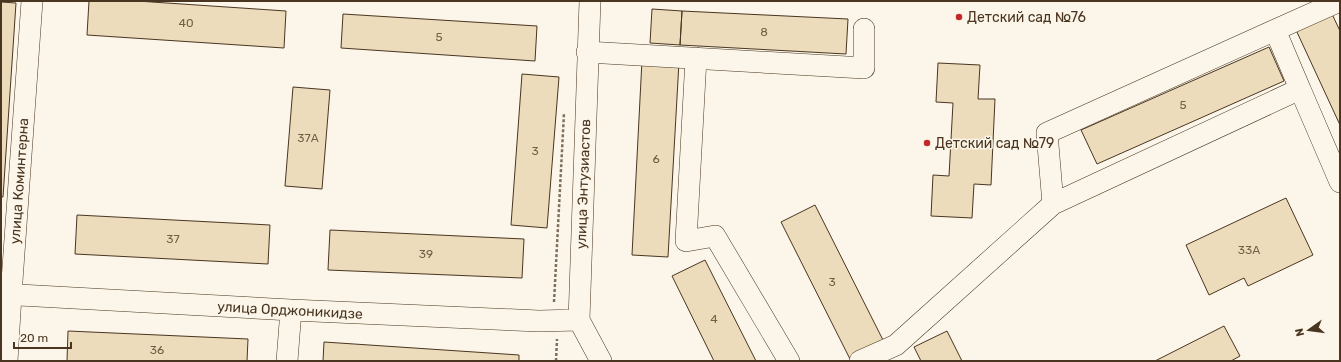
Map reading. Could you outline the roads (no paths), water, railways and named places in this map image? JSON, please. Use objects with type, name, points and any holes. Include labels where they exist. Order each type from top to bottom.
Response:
[{"type":"street","name":"улица Коминтерна","points":[[8,361],[6,295],[32,1]]},
{"type":"street","name":"улица Энтузиастов","points":[[590,1],[587,52],[579,320],[601,361]]},
{"type":"street","points":[[1053,204],[1047,132],[1340,1]]},
{"type":"street","points":[[587,52],[864,68],[864,29]]},
{"type":"street","points":[[1275,30],[1340,182]]},
{"type":"street","points":[[696,58],[686,241],[714,236],[789,361]]},
{"type":"street","points":[[860,361],[896,345],[1053,204],[1300,89]]},
{"type":"street","name":"улица Орджоникидзе","points":[[6,295],[291,310],[558,321],[579,320]]},
{"type":"street","points":[[287,361],[291,310]]},
{"type":"place","name":"Детский сад №76","points":[[959,17]]},
{"type":"place","name":"Детский сад №79","points":[[927,143]]}]
